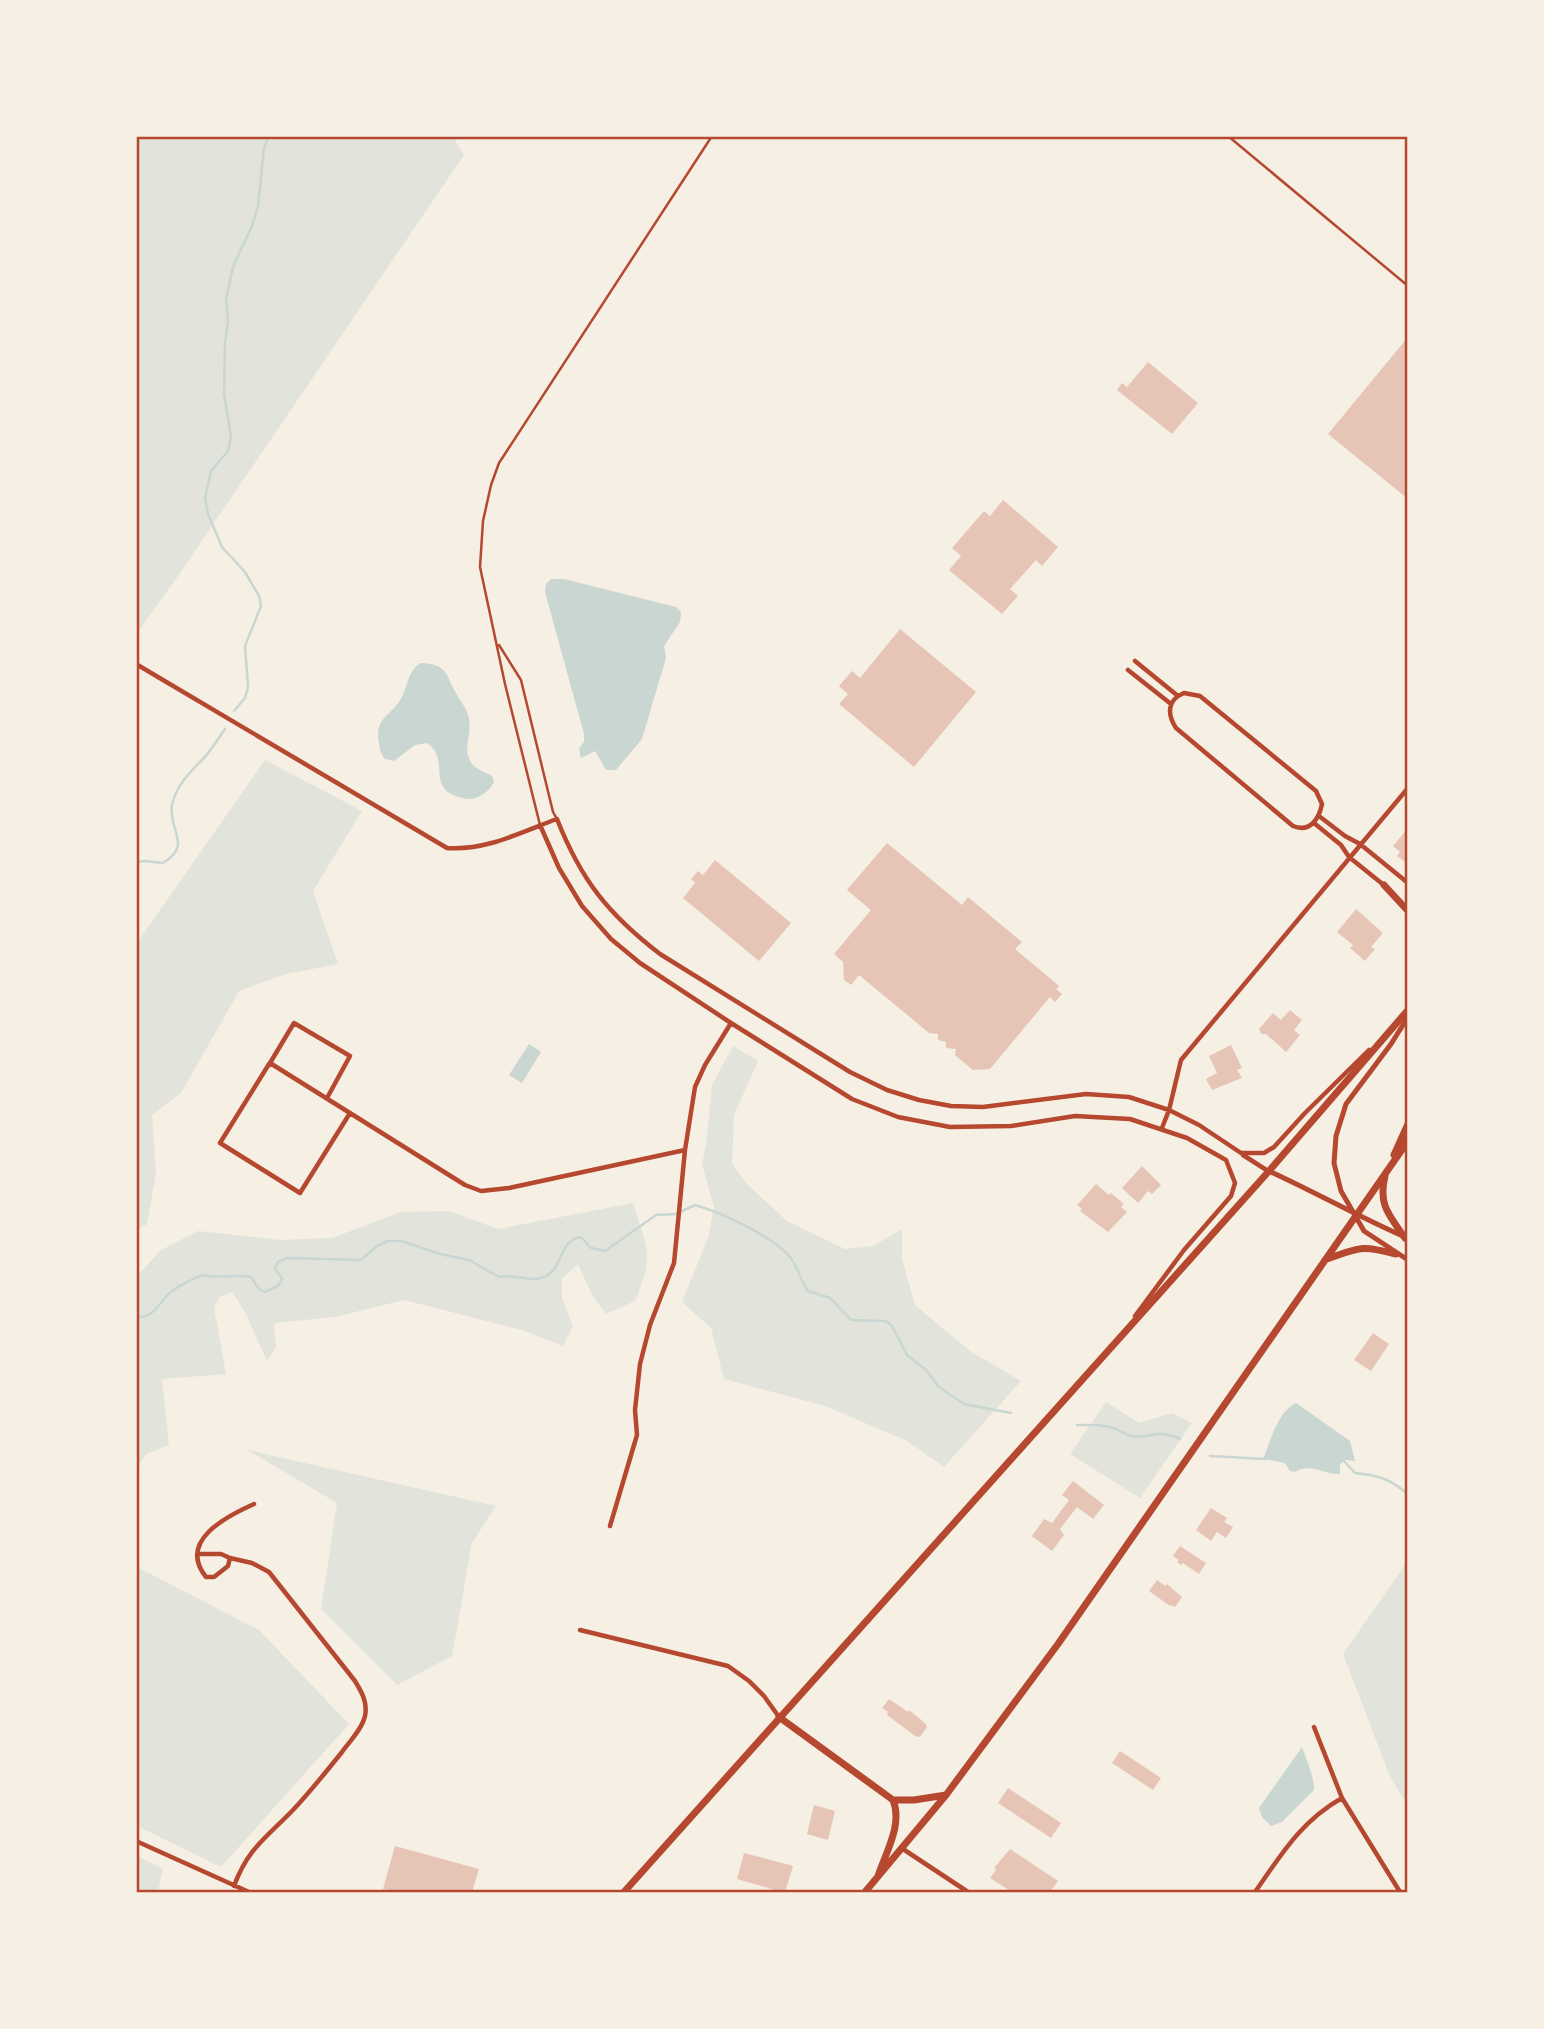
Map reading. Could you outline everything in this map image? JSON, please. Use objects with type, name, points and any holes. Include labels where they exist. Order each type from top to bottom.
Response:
[{"type":"highway","points":[[1384,885],[1408,911]]},
{"type":"highway","points":[[624,1892],[1269,1171],[1408,1010]]},
{"type":"highway","points":[[1406,1238],[1387,1213],[1382,1191],[1386,1172],[1408,1124]]},
{"type":"highway","points":[[865,1892],[946,1795],[1058,1644],[1408,1141]]},
{"type":"highway","points":[[1326,1260],[1356,1248],[1367,1247],[1396,1254]]},
{"type":"highway","points":[[779,1717],[893,1800],[907,1801],[946,1795]]},
{"type":"highway","points":[[877,1879],[896,1827],[897,1813],[893,1800]]},
{"type":"street","points":[[1135,661],[1178,696]]},
{"type":"street","points":[[136,664],[447,848],[467,849],[486,845],[557,819],[570,851],[590,885],[611,913],[641,940],[850,1072],[887,1090],[951,1106],[983,1107],[1086,1094],[1129,1097],[1169,1110],[1199,1125],[1269,1171],[1318,1193],[1354,1215],[1406,1238]]},
{"type":"street","points":[[1128,670],[1171,704]]},
{"type":"street","points":[[1192,693],[1200,696],[1316,791],[1322,804],[1314,823],[1307,828],[1293,826],[1176,728],[1171,719],[1171,704],[1178,696],[1192,693]]},
{"type":"street","points":[[1162,1128],[1181,1060],[1408,788]]},
{"type":"street","points":[[1319,816],[1360,844],[1408,883]]},
{"type":"street","points":[[1314,823],[1340,845],[1349,857],[1408,904]]},
{"type":"street","points":[[540,825],[559,868],[582,906],[611,939],[640,963],[852,1099],[898,1117],[950,1127],[1012,1126],[1066,1117],[1130,1119],[1186,1138],[1226,1160],[1235,1183],[1231,1196],[1184,1250],[1120,1337]]},
{"type":"street","points":[[1408,1017],[1346,1104],[1336,1136],[1334,1163],[1341,1191],[1364,1231],[1408,1260]]},
{"type":"street","points":[[327,1098],[350,1056],[294,1023],[220,1143],[300,1193],[350,1113]]},
{"type":"street","points":[[610,1526],[637,1435],[635,1410],[640,1364],[650,1325],[674,1263],[685,1150],[695,1087],[731,1023]]},
{"type":"street","points":[[1241,1153],[1264,1153],[1274,1147],[1395,1025]]},
{"type":"street","points":[[270,1063],[465,1185],[481,1191],[509,1188],[685,1150]]},
{"type":"street","points":[[230,1559],[222,1572],[214,1577],[206,1577],[197,1562],[201,1541],[212,1527],[254,1504]]},
{"type":"street","points":[[198,1554],[221,1554],[230,1559],[252,1563],[269,1572],[355,1681],[366,1705],[365,1717],[359,1730],[321,1778],[254,1847],[242,1863],[234,1886]]},
{"type":"street","points":[[580,1630],[728,1666],[749,1681],[779,1717]]},
{"type":"street","points":[[1314,1727],[1342,1798],[1400,1892]]},
{"type":"street","points":[[1255,1892],[1298,1832],[1320,1811],[1342,1798]]},
{"type":"street","points":[[136,1841],[249,1892]]},
{"type":"street","points":[[902,1849],[968,1892]]},
{"type":"lane","points":[[540,825],[483,586],[480,544],[486,504],[499,464],[712,136]]},
{"type":"lane","points":[[1228,136],[1408,286]]},
{"type":"lane","points":[[496,641],[521,680],[553,812],[557,819]]},
{"type":"shaded area","points":[[137,136],[453,137],[464,155],[137,633]]},
{"type":"shaded area","points":[[551,579],[564,579],[676,607],[681,612],[680,622],[664,646],[666,658],[642,739],[616,770],[606,770],[595,751],[581,758],[579,748],[584,742],[584,734],[545,592],[546,584]]},
{"type":"shaded area","points":[[420,663],[436,666],[445,672],[467,712],[470,724],[467,750],[470,761],[492,776],[494,782],[490,789],[472,799],[445,790],[441,783],[438,758],[427,743],[415,745],[394,761],[385,759],[381,752],[378,735],[381,722],[398,704],[411,674]]},
{"type":"shaded area","points":[[265,760],[362,811],[313,891],[338,964],[286,974],[239,991],[181,1093],[152,1115],[156,1174],[147,1224],[137,1230],[137,943]]},
{"type":"shaded area","points":[[529,1044],[541,1052],[522,1083],[509,1075]]},
{"type":"shaded area","points":[[733,1046],[758,1061],[734,1115],[732,1164],[747,1184],[787,1221],[845,1249],[873,1246],[902,1229],[902,1259],[915,1305],[970,1351],[1021,1381],[944,1467],[907,1441],[825,1406],[724,1379],[711,1328],[682,1302],[708,1238],[714,1207],[702,1164],[712,1085]]},
{"type":"shaded area","points":[[633,1203],[647,1252],[645,1272],[635,1301],[606,1314],[592,1295],[578,1264],[562,1279],[562,1298],[573,1326],[563,1346],[522,1330],[404,1300],[335,1317],[274,1323],[276,1347],[267,1361],[245,1312],[232,1292],[219,1297],[214,1308],[226,1374],[162,1379],[169,1445],[146,1454],[137,1468],[137,1276],[161,1250],[198,1231],[281,1240],[332,1238],[401,1212],[449,1211],[498,1229]]},
{"type":"shaded area","points":[[1106,1402],[1139,1423],[1172,1413],[1192,1423],[1140,1498],[1070,1454]]},
{"type":"shaded area","points":[[1296,1403],[1350,1441],[1355,1461],[1345,1460],[1340,1464],[1340,1474],[1306,1468],[1295,1472],[1290,1471],[1285,1463],[1263,1459],[1279,1420],[1289,1407]]},
{"type":"shaded area","points":[[247,1450],[496,1506],[472,1543],[452,1656],[397,1685],[321,1609],[337,1503]]},
{"type":"shaded area","points":[[136,1562],[141,1569],[259,1630],[349,1724],[221,1867],[137,1826]]},
{"type":"shaded area","points":[[1407,1562],[1407,1805],[1389,1774],[1343,1654]]},
{"type":"shaded area","points":[[1302,1747],[1312,1775],[1314,1790],[1282,1822],[1271,1826],[1262,1817],[1259,1808]]},
{"type":"shaded area","points":[[137,1856],[163,1869],[158,1892],[137,1892]]},
{"type":"building","points":[[1408,337],[1408,499],[1328,434]]},
{"type":"building","points":[[1148,362],[1198,403],[1172,434],[1117,390],[1122,383],[1127,387]]},
{"type":"building","points":[[1003,500],[1058,547],[1042,566],[1036,560],[1010,589],[1018,596],[1002,614],[949,570],[961,556],[952,548],[984,511],[990,516]]},
{"type":"building","points":[[900,629],[976,692],[914,767],[839,704],[848,694],[839,686],[852,671],[860,678]]},
{"type":"building","points":[[1408,828],[1408,864],[1397,856],[1400,852],[1393,846]]},
{"type":"building","points":[[887,843],[962,905],[968,897],[1022,942],[1015,949],[1059,986],[1056,989],[1062,994],[1055,1002],[1050,997],[990,1069],[973,1070],[955,1055],[956,1049],[946,1048],[946,1042],[938,1040],[938,1034],[929,1033],[859,975],[851,985],[844,980],[843,962],[834,954],[871,910],[847,890]]},
{"type":"building","points":[[715,860],[791,923],[759,961],[683,898],[695,883],[691,879],[698,871],[703,875]]},
{"type":"building","points":[[1356,909],[1383,933],[1371,947],[1375,949],[1365,961],[1350,948],[1353,945],[1337,932]]},
{"type":"building","points":[[1290,1010],[1302,1020],[1294,1030],[1300,1035],[1286,1052],[1266,1034],[1261,1034],[1259,1029],[1273,1013],[1281,1020]]},
{"type":"building","points":[[1231,1045],[1242,1068],[1237,1070],[1242,1078],[1212,1090],[1206,1079],[1217,1073],[1209,1056]]},
{"type":"building","points":[[1142,1166],[1161,1185],[1152,1194],[1148,1191],[1138,1203],[1122,1188]]},
{"type":"building","points":[[1096,1184],[1124,1204],[1121,1207],[1127,1212],[1108,1232],[1080,1211],[1082,1209],[1077,1205]]},
{"type":"building","points":[[1373,1333],[1389,1344],[1371,1371],[1354,1360]]},
{"type":"building","points":[[1073,1481],[1104,1505],[1093,1519],[1077,1507],[1060,1529],[1064,1535],[1052,1551],[1032,1536],[1044,1519],[1052,1523],[1069,1500],[1062,1495]]},
{"type":"building","points":[[1211,1508],[1227,1518],[1224,1522],[1233,1527],[1226,1538],[1217,1532],[1211,1541],[1196,1530]]},
{"type":"building","points":[[1180,1546],[1206,1563],[1199,1574],[1177,1562],[1179,1560],[1173,1556]]},
{"type":"building","points":[[1157,1580],[1165,1586],[1167,1584],[1182,1597],[1175,1607],[1149,1591]]},
{"type":"building","points":[[889,1699],[925,1723],[927,1727],[920,1737],[887,1715],[888,1712],[882,1708]]},
{"type":"building","points":[[1120,1751],[1161,1778],[1153,1790],[1112,1763]]},
{"type":"building","points":[[1008,1788],[1061,1823],[1051,1838],[998,1803]]},
{"type":"building","points":[[814,1805],[835,1811],[828,1840],[807,1834]]},
{"type":"building","points":[[395,1846],[479,1869],[472,1892],[397,1892],[383,1889]]},
{"type":"building","points":[[1010,1849],[1058,1881],[1050,1892],[1012,1892],[990,1878],[996,1870],[994,1868]]},
{"type":"building","points":[[744,1853],[793,1866],[785,1892],[737,1879]]},
{"type":"waterway","points":[[234,711],[245,698],[248,687],[245,646],[261,606],[259,596],[245,572],[222,547],[208,514],[205,498],[211,471],[228,451],[231,437],[224,393],[228,321],[226,300],[233,267],[258,206],[264,148],[269,136]]},
{"type":"waterway","points":[[136,862],[163,863],[172,856],[178,843],[172,814],[174,798],[184,780],[225,729]]},
{"type":"waterway","points":[[136,1317],[148,1315],[174,1289],[202,1275],[251,1277],[259,1289],[265,1292],[278,1286],[282,1279],[275,1268],[278,1262],[287,1258],[361,1260],[377,1246],[388,1241],[402,1241],[440,1254],[469,1260],[499,1277],[539,1279],[555,1268],[564,1249],[574,1239],[581,1237],[591,1248],[605,1251],[656,1215],[676,1214],[695,1205],[732,1219],[772,1241],[790,1257],[808,1291],[830,1298],[851,1320],[886,1321],[892,1326],[907,1355],[926,1370],[939,1387],[964,1404],[1011,1413]]},
{"type":"waterway","points":[[1077,1425],[1106,1426],[1138,1437],[1165,1434],[1180,1439]]},
{"type":"waterway","points":[[1210,1456],[1265,1459]]},
{"type":"waterway","points":[[1343,1460],[1355,1473],[1384,1479],[1408,1495]]}]
